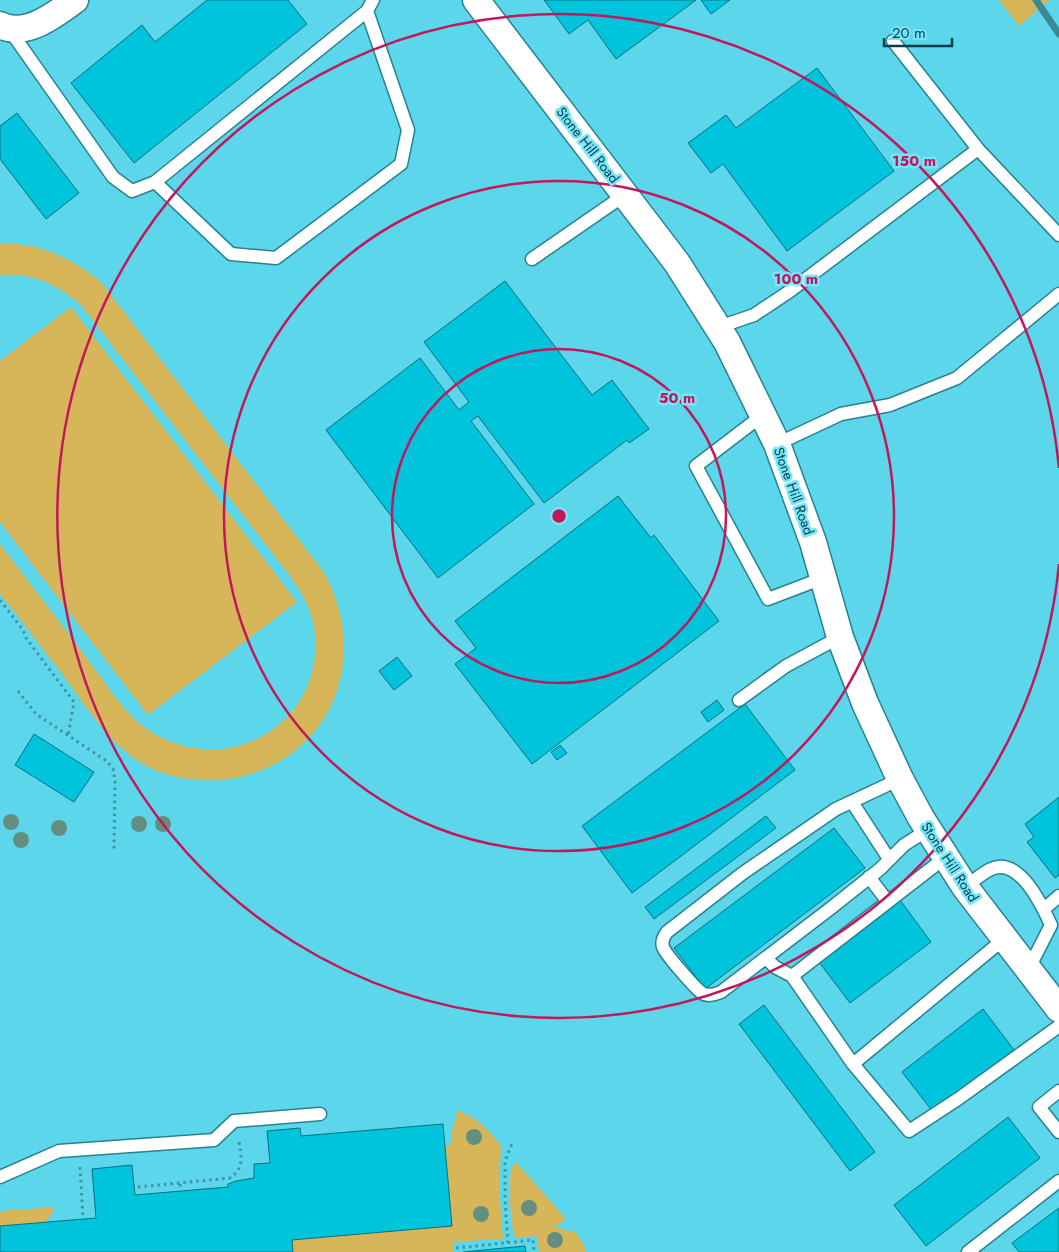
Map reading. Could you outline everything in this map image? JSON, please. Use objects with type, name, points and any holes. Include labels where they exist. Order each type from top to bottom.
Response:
[{"type":"street","points":[[4,27],[36,25],[50,18],[75,0]]},
{"type":"street","name":"Stone Hill Road","points":[[476,0],[626,194],[677,263],[718,327],[764,414],[777,444],[813,542],[840,637],[865,703],[900,779],[965,887],[1059,1009]]},
{"type":"lane","points":[[4,27],[113,177],[132,191],[155,182],[370,6],[408,130],[401,164],[276,258],[231,254],[155,182]]},
{"type":"lane","points":[[893,41],[978,149],[1059,235]]},
{"type":"lane","points":[[718,327],[754,315],[790,291],[978,149]]},
{"type":"lane","points":[[532,259],[626,194]]},
{"type":"lane","points":[[777,444],[842,414],[890,404],[957,378],[1059,294]]},
{"type":"lane","points":[[764,414],[696,466],[768,599],[822,578]]},
{"type":"lane","points":[[739,700],[786,666],[840,637]]},
{"type":"lane","points":[[900,779],[836,809],[743,873],[667,932],[663,938],[663,946],[674,963],[702,993],[710,996],[721,992],[869,877],[904,845],[929,829]]},
{"type":"lane","points":[[852,802],[889,859]]},
{"type":"lane","points":[[792,976],[946,857]]},
{"type":"lane","points":[[965,887],[992,868],[1006,867],[1026,880],[1044,909],[1051,925],[1028,970]]},
{"type":"lane","points":[[869,877],[888,902]]},
{"type":"lane","points":[[1044,909],[1059,896]]},
{"type":"lane","points":[[853,1064],[1004,939]]},
{"type":"lane","points":[[766,958],[782,971],[792,976],[853,1064],[908,1131],[958,1099],[1059,1026]]},
{"type":"lane","points":[[1059,1091],[1039,1107],[1059,1132]]},
{"type":"lane","points":[[0,1177],[59,1151],[214,1140],[234,1121],[320,1114]]},
{"type":"lane","points":[[968,1252],[1059,1181]]},
{"type":"path","points":[[0,600],[24,630],[29,643],[74,702],[68,736]]},
{"type":"path","points":[[18,691],[36,714],[108,762],[113,769],[115,781],[114,849]]},
{"type":"path","points":[[138,1188],[230,1178],[238,1172],[241,1163],[239,1135]]},
{"type":"path","points":[[508,1243],[505,1161],[513,1142]]},
{"type":"path","points":[[79,1167],[83,1218]]},
{"type":"path","points":[[180,1184],[181,1189]]},
{"type":"path","points":[[456,1248],[533,1240],[534,1252]]},
{"type":"shaded area","points":[[0,0],[1059,0],[1059,1252],[0,1252]]},
{"type":"shaded area","points":[[999,0],[1050,0],[1019,26]]},
{"type":"shaded area","points":[[0,244],[28,246],[54,253],[90,273],[101,282],[323,571],[338,604],[344,638],[342,670],[333,701],[317,729],[294,752],[264,769],[229,779],[186,779],[155,770],[132,757],[120,747],[98,722],[1,595],[0,544],[127,711],[137,721],[158,736],[188,747],[218,749],[246,744],[271,731],[292,712],[307,688],[315,659],[314,627],[311,613],[290,576],[81,305],[63,291],[44,281],[23,276],[0,275]]},
{"type":"shaded area","points":[[71,307],[297,602],[148,715],[0,522],[0,361]]},
{"type":"shaded area","points":[[455,1110],[469,1115],[481,1124],[501,1146],[499,1186],[503,1239],[453,1242],[454,1252],[293,1252],[292,1240],[452,1226],[445,1148],[451,1143],[453,1126],[457,1116]]},
{"type":"shaded area","points":[[515,1163],[566,1219],[555,1227],[572,1232],[574,1230],[583,1243],[586,1252],[539,1252],[537,1236],[514,1238],[509,1187],[512,1168]]},
{"type":"shaded area","points":[[55,1207],[44,1223],[0,1226],[0,1211]]},
{"type":"building","points":[[207,0],[288,0],[307,24],[134,163],[71,83],[142,25],[155,42]]},
{"type":"building","points":[[544,0],[696,0],[616,59],[588,20],[569,34]]},
{"type":"building","points":[[701,0],[730,0],[711,14]]},
{"type":"building","points":[[817,68],[894,171],[787,251],[723,164],[711,173],[688,143],[726,115],[736,128]]},
{"type":"building","points":[[17,113],[79,193],[46,219],[0,159],[0,126]]},
{"type":"building","points":[[505,281],[592,395],[612,380],[649,429],[629,443],[627,440],[544,503],[478,416],[471,421],[534,504],[438,578],[326,430],[420,358],[459,410],[469,402],[424,342]]},
{"type":"building","points":[[618,496],[651,538],[654,535],[719,621],[532,764],[455,664],[476,648],[455,621]]},
{"type":"building","points":[[397,657],[412,676],[394,690],[379,671]]},
{"type":"building","points":[[717,700],[724,710],[708,722],[701,712]]},
{"type":"building","points":[[745,704],[795,770],[632,893],[582,826]]},
{"type":"building","points":[[34,734],[94,772],[74,802],[15,765]]},
{"type":"building","points":[[560,745],[567,753],[557,760],[551,752]]},
{"type":"building","points":[[1059,797],[1059,875],[1055,878],[1027,842],[1034,837],[1025,824]]},
{"type":"building","points":[[766,816],[776,828],[654,919],[645,907]]},
{"type":"building","points":[[834,828],[865,868],[705,989],[674,948]]},
{"type":"building","points":[[900,900],[931,942],[850,1003],[819,962]]},
{"type":"building","points":[[764,1005],[875,1152],[850,1171],[739,1024]]},
{"type":"building","points":[[983,1009],[1014,1050],[933,1112],[902,1072]]},
{"type":"building","points":[[1008,1117],[1040,1158],[926,1246],[894,1205]]},
{"type":"building","points":[[443,1124],[452,1226],[292,1240],[293,1252],[0,1252],[0,1226],[96,1218],[92,1169],[132,1165],[135,1195],[228,1187],[228,1184],[236,1181],[254,1178],[254,1164],[270,1163],[267,1131],[300,1128],[301,1136]]},
{"type":"building","points":[[1059,1208],[1059,1252],[1019,1252],[1012,1243]]},
{"type":"building","points":[[525,1246],[526,1252],[463,1252]]},
{"type":"waterway","points":[[1036,0],[1059,34]]}]
